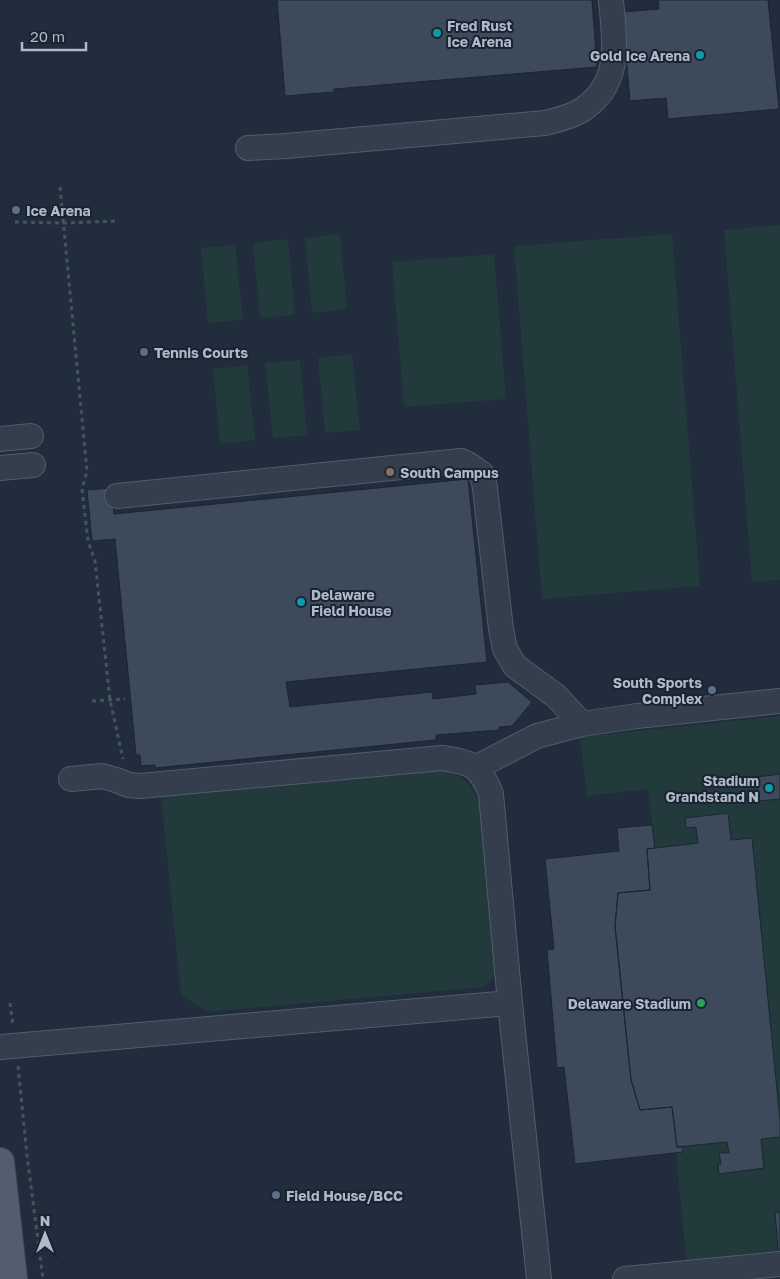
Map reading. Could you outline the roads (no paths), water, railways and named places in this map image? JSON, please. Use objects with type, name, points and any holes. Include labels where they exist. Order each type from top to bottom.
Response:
[{"type":"main road","points":[[0,1162],[14,1279]]},
{"type":"street","points":[[248,148],[535,124],[564,118],[582,110],[596,98],[605,87],[609,78],[614,52],[611,0]]},
{"type":"street","points":[[0,439],[31,436]]},
{"type":"street","points":[[117,496],[461,461],[482,474],[505,649],[515,666],[556,696],[582,724]]},
{"type":"street","points":[[0,468],[33,466]]},
{"type":"street","points":[[475,768],[537,736],[582,724],[780,701]]},
{"type":"street","points":[[71,778],[102,776],[129,785],[140,786],[442,758],[463,761],[475,768],[485,779],[490,794],[539,1279]]},
{"type":"street","points":[[8,1046],[510,1002]]},
{"type":"street","points":[[625,1279],[780,1264]]},
{"type":"place","name":"Fred Rust Ice Arena","points":[[437,33]]},
{"type":"place","name":"Gold Ice Arena","points":[[700,55]]},
{"type":"place","name":"Ice Arena","points":[[16,210]]},
{"type":"place","name":"Tennis Courts","points":[[144,352]]},
{"type":"place","name":"South Campus","points":[[390,472]]},
{"type":"place","name":"Delaware Field House","points":[[301,602]]},
{"type":"place","name":"South Sports Complex","points":[[712,690]]},
{"type":"place","name":"Stadium Grandstand N","points":[[769,788]]},
{"type":"place","name":"Delaware Stadium","points":[[701,1003]]},
{"type":"place","name":"Field House/BCC","points":[[276,1195]]}]
